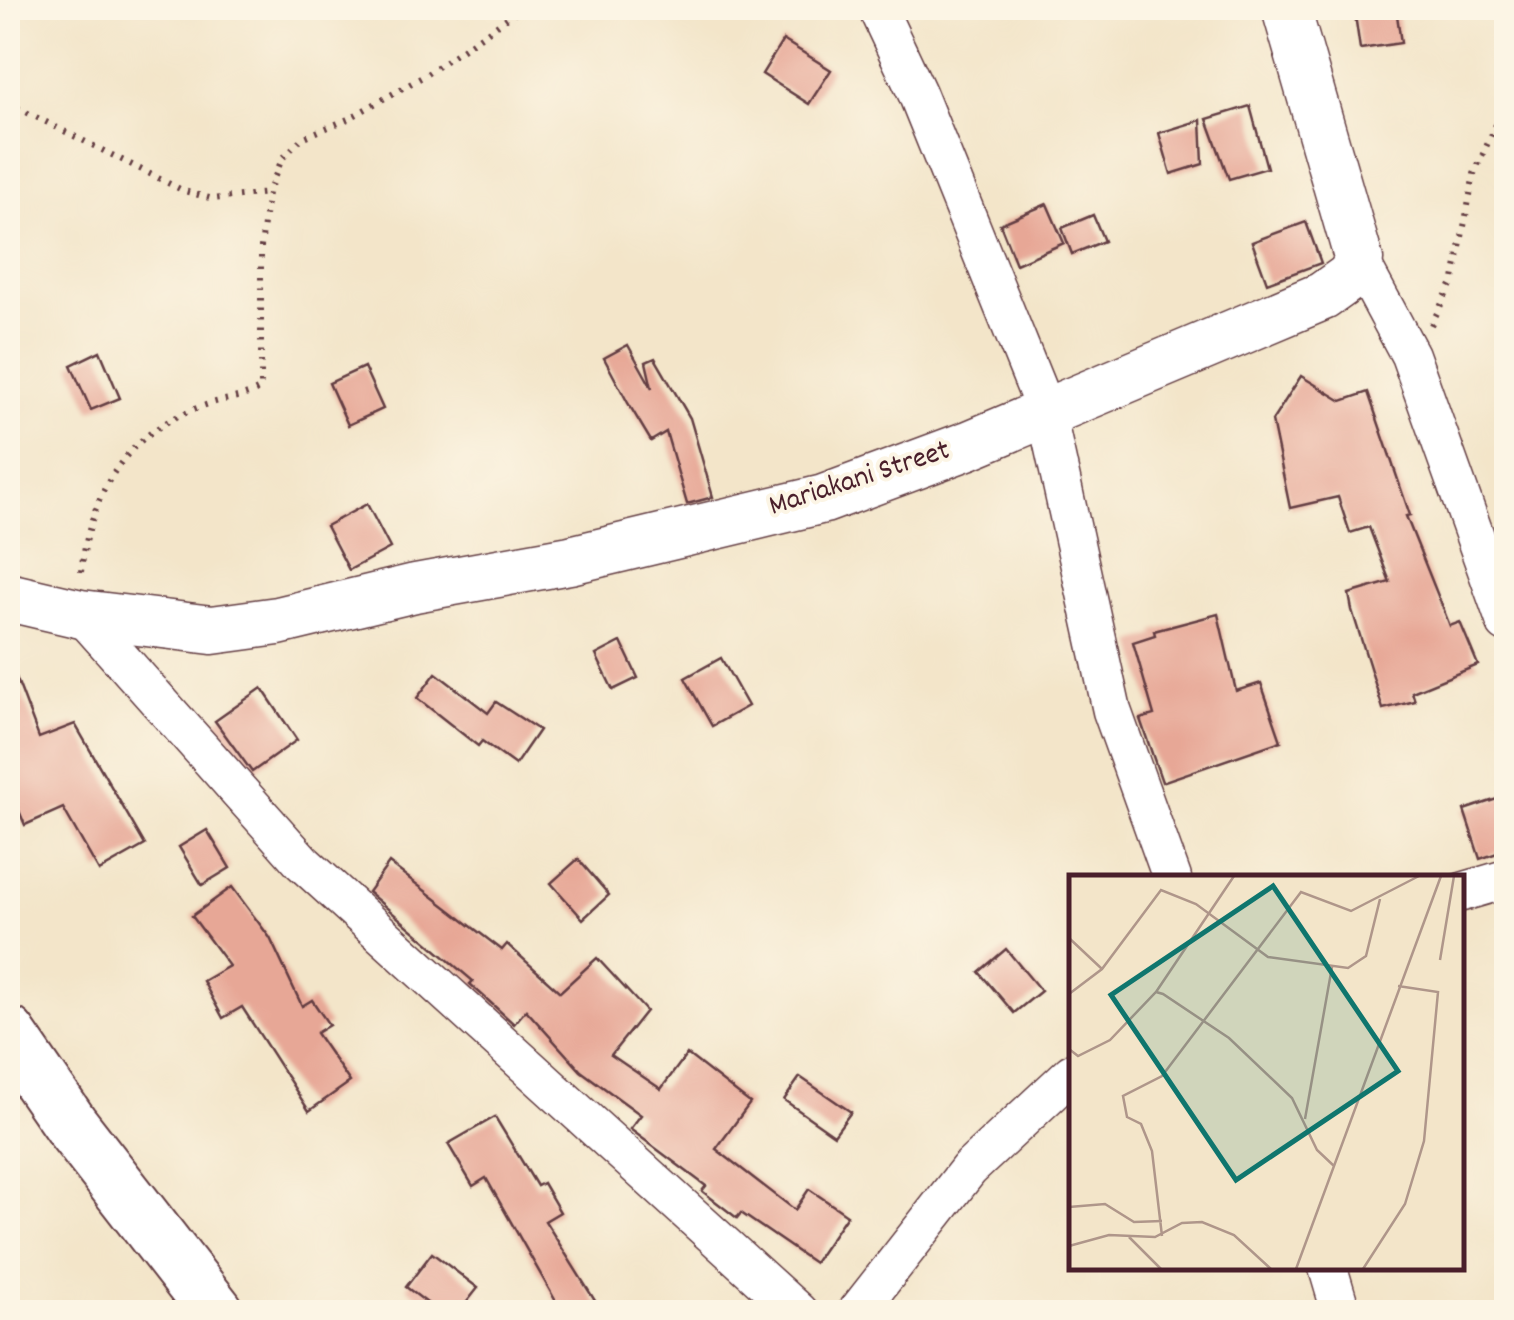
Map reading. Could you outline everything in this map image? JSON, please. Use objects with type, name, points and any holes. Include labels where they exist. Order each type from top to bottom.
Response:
[{"type":"highway","points":[[8,1034],[70,1124],[216,1312]]},
{"type":"street","points":[[877,8],[917,93],[1046,412],[1112,711],[1171,875]]},
{"type":"street","points":[[1286,8],[1358,260],[1410,354],[1506,623]]},
{"type":"street","name":"Mariakani Street","points":[[8,597],[80,614],[212,630],[278,621],[415,588],[570,560],[824,498],[1046,412],[1323,296],[1352,276],[1358,260]]},
{"type":"street","points":[[80,614],[302,862],[798,1312]]},
{"type":"street","points":[[1464,891],[1506,879]]},
{"type":"street","points":[[857,1312],[969,1169],[1069,1075]]},
{"type":"street","points":[[1329,1270],[1342,1312]]},
{"type":"path","points":[[80,614],[83,560],[94,516],[112,477],[139,438],[193,410],[261,388],[261,247],[268,193],[282,159],[302,138],[348,119],[424,76],[521,8]]},
{"type":"path","points":[[1410,354],[1442,310],[1454,279],[1474,174],[1506,102]]},
{"type":"path","points":[[8,103],[184,191],[214,199],[268,193]]},
{"type":"building","points":[[1354,8],[1396,8],[1401,43],[1360,49]]},
{"type":"building","points":[[783,40],[831,70],[809,104],[762,74]]},
{"type":"building","points":[[1250,106],[1267,168],[1229,179],[1207,119]]},
{"type":"building","points":[[1201,120],[1203,164],[1171,174],[1159,133]]},
{"type":"building","points":[[1047,204],[1064,243],[1016,264],[1000,224]]},
{"type":"building","points":[[1093,215],[1104,241],[1072,254],[1062,228]]},
{"type":"building","points":[[1306,222],[1321,263],[1267,283],[1252,242]]},
{"type":"building","points":[[628,345],[652,388],[646,362],[655,358],[690,418],[713,497],[687,504],[666,432],[651,441],[628,403],[604,358]]},
{"type":"building","points":[[100,351],[120,398],[91,410],[71,365]]},
{"type":"building","points":[[364,367],[383,409],[348,425],[329,383]]},
{"type":"building","points":[[1301,376],[1342,401],[1368,392],[1410,515],[1406,516],[1450,626],[1460,622],[1478,665],[1412,692],[1415,701],[1383,709],[1352,610],[1349,594],[1390,582],[1369,527],[1350,533],[1338,497],[1290,508],[1272,421]]},
{"type":"building","points":[[367,504],[390,548],[349,570],[326,526]]},
{"type":"building","points":[[1218,614],[1236,691],[1261,683],[1281,741],[1162,782],[1140,719],[1154,715],[1133,642],[1155,635],[1154,631]]},
{"type":"building","points":[[621,642],[638,678],[613,690],[596,655]]},
{"type":"building","points":[[721,658],[748,706],[712,726],[685,678]]},
{"type":"building","points":[[10,661],[39,738],[75,724],[145,845],[99,871],[63,808],[25,825],[8,784]]},
{"type":"building","points":[[436,673],[488,713],[496,702],[539,730],[515,765],[482,741],[478,746],[417,698]]},
{"type":"building","points":[[262,688],[297,740],[252,772],[215,721]]},
{"type":"building","points":[[1506,796],[1506,850],[1480,859],[1464,810]]},
{"type":"building","points":[[207,830],[230,868],[202,885],[179,847]]},
{"type":"building","points":[[578,859],[609,895],[583,919],[551,883]]},
{"type":"building","points":[[389,863],[502,950],[507,944],[560,992],[597,958],[646,1011],[611,1055],[661,1089],[687,1054],[750,1103],[716,1149],[795,1210],[809,1189],[847,1215],[814,1263],[741,1213],[737,1218],[702,1191],[706,1186],[630,1129],[641,1115],[581,1071],[526,1010],[514,1024],[470,984],[473,981],[368,892]]},
{"type":"building","points":[[232,887],[270,938],[302,1006],[312,1000],[329,1025],[316,1033],[350,1082],[309,1111],[242,1007],[223,1018],[203,981],[229,966],[192,916]]},
{"type":"building","points":[[1006,949],[1041,991],[1014,1013],[979,972]]},
{"type":"building","points":[[800,1077],[851,1112],[834,1135],[784,1100]]},
{"type":"building","points":[[495,1117],[537,1186],[543,1183],[560,1212],[545,1221],[602,1312],[562,1312],[486,1178],[473,1186],[448,1144]]},
{"type":"building","points":[[432,1253],[478,1288],[459,1312],[439,1312],[406,1287]]}]
